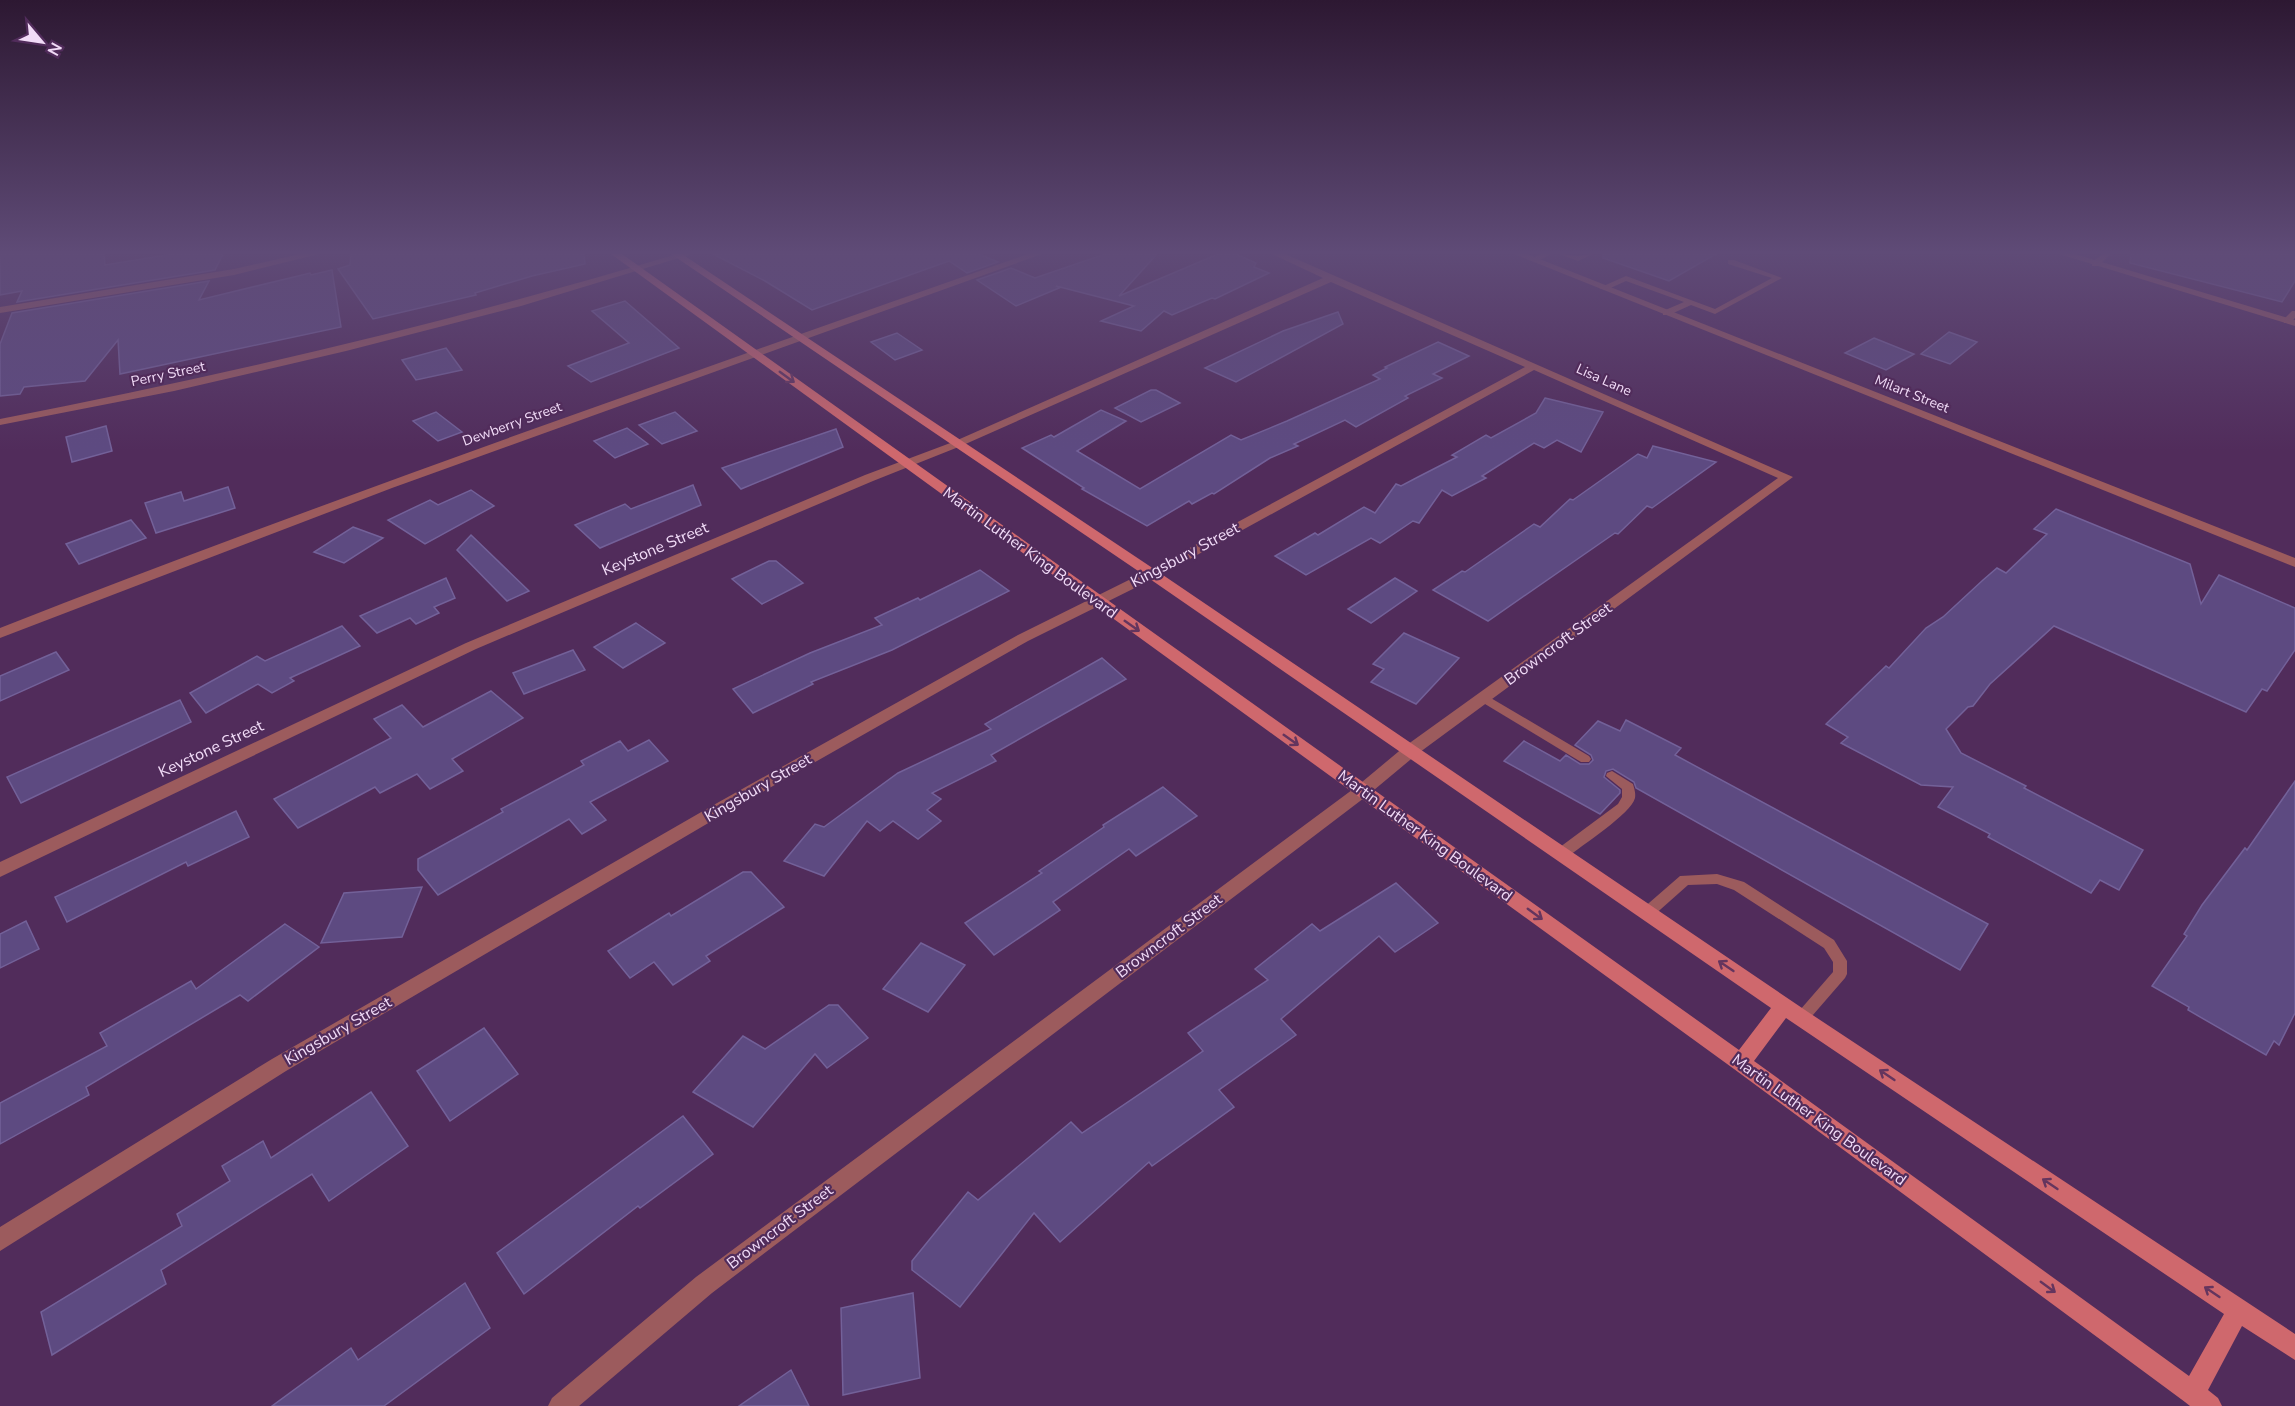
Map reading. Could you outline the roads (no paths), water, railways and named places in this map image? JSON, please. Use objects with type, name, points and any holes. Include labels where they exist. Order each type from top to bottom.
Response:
[{"type":"main road","name":"Martin Luther King Boulevard","points":[[707,320],[1741,1063],[2202,1400]]},
{"type":"main road","points":[[773,320],[1152,574],[1801,1018],[2295,1348]]},
{"type":"main road","points":[[1741,1063],[1784,1006]]},
{"type":"main road","points":[[2202,1400],[2238,1310]]},
{"type":"street","name":"Perry Street","points":[[0,422],[138,396],[362,345],[460,320]]},
{"type":"street","name":"Dewberry Street","points":[[0,633],[149,573],[755,353],[854,320]]},
{"type":"street","name":"Keystone Street","points":[[0,870],[471,646],[906,463],[957,444],[1237,320]]},
{"type":"street","name":"Lisa Lane","points":[[1427,320],[1787,477]]},
{"type":"street","name":"Milart Street","points":[[1683,320],[2295,563]]},
{"type":"street","name":"Kingsbury Street","points":[[0,1240],[279,1065],[716,811],[1023,638],[1152,574],[1534,366]]},
{"type":"street","name":"Browncroft Street","points":[[560,1406],[704,1285],[1362,790],[1410,751],[1787,477]]},
{"type":"lane","points":[[1484,698],[1585,759]]},
{"type":"lane","points":[[1561,854],[1623,807],[1629,797],[1628,787],[1612,776]]},
{"type":"lane","points":[[1647,913],[1685,880],[1717,879],[1739,886],[1829,944],[1840,961],[1840,974],[1801,1018]]}]
